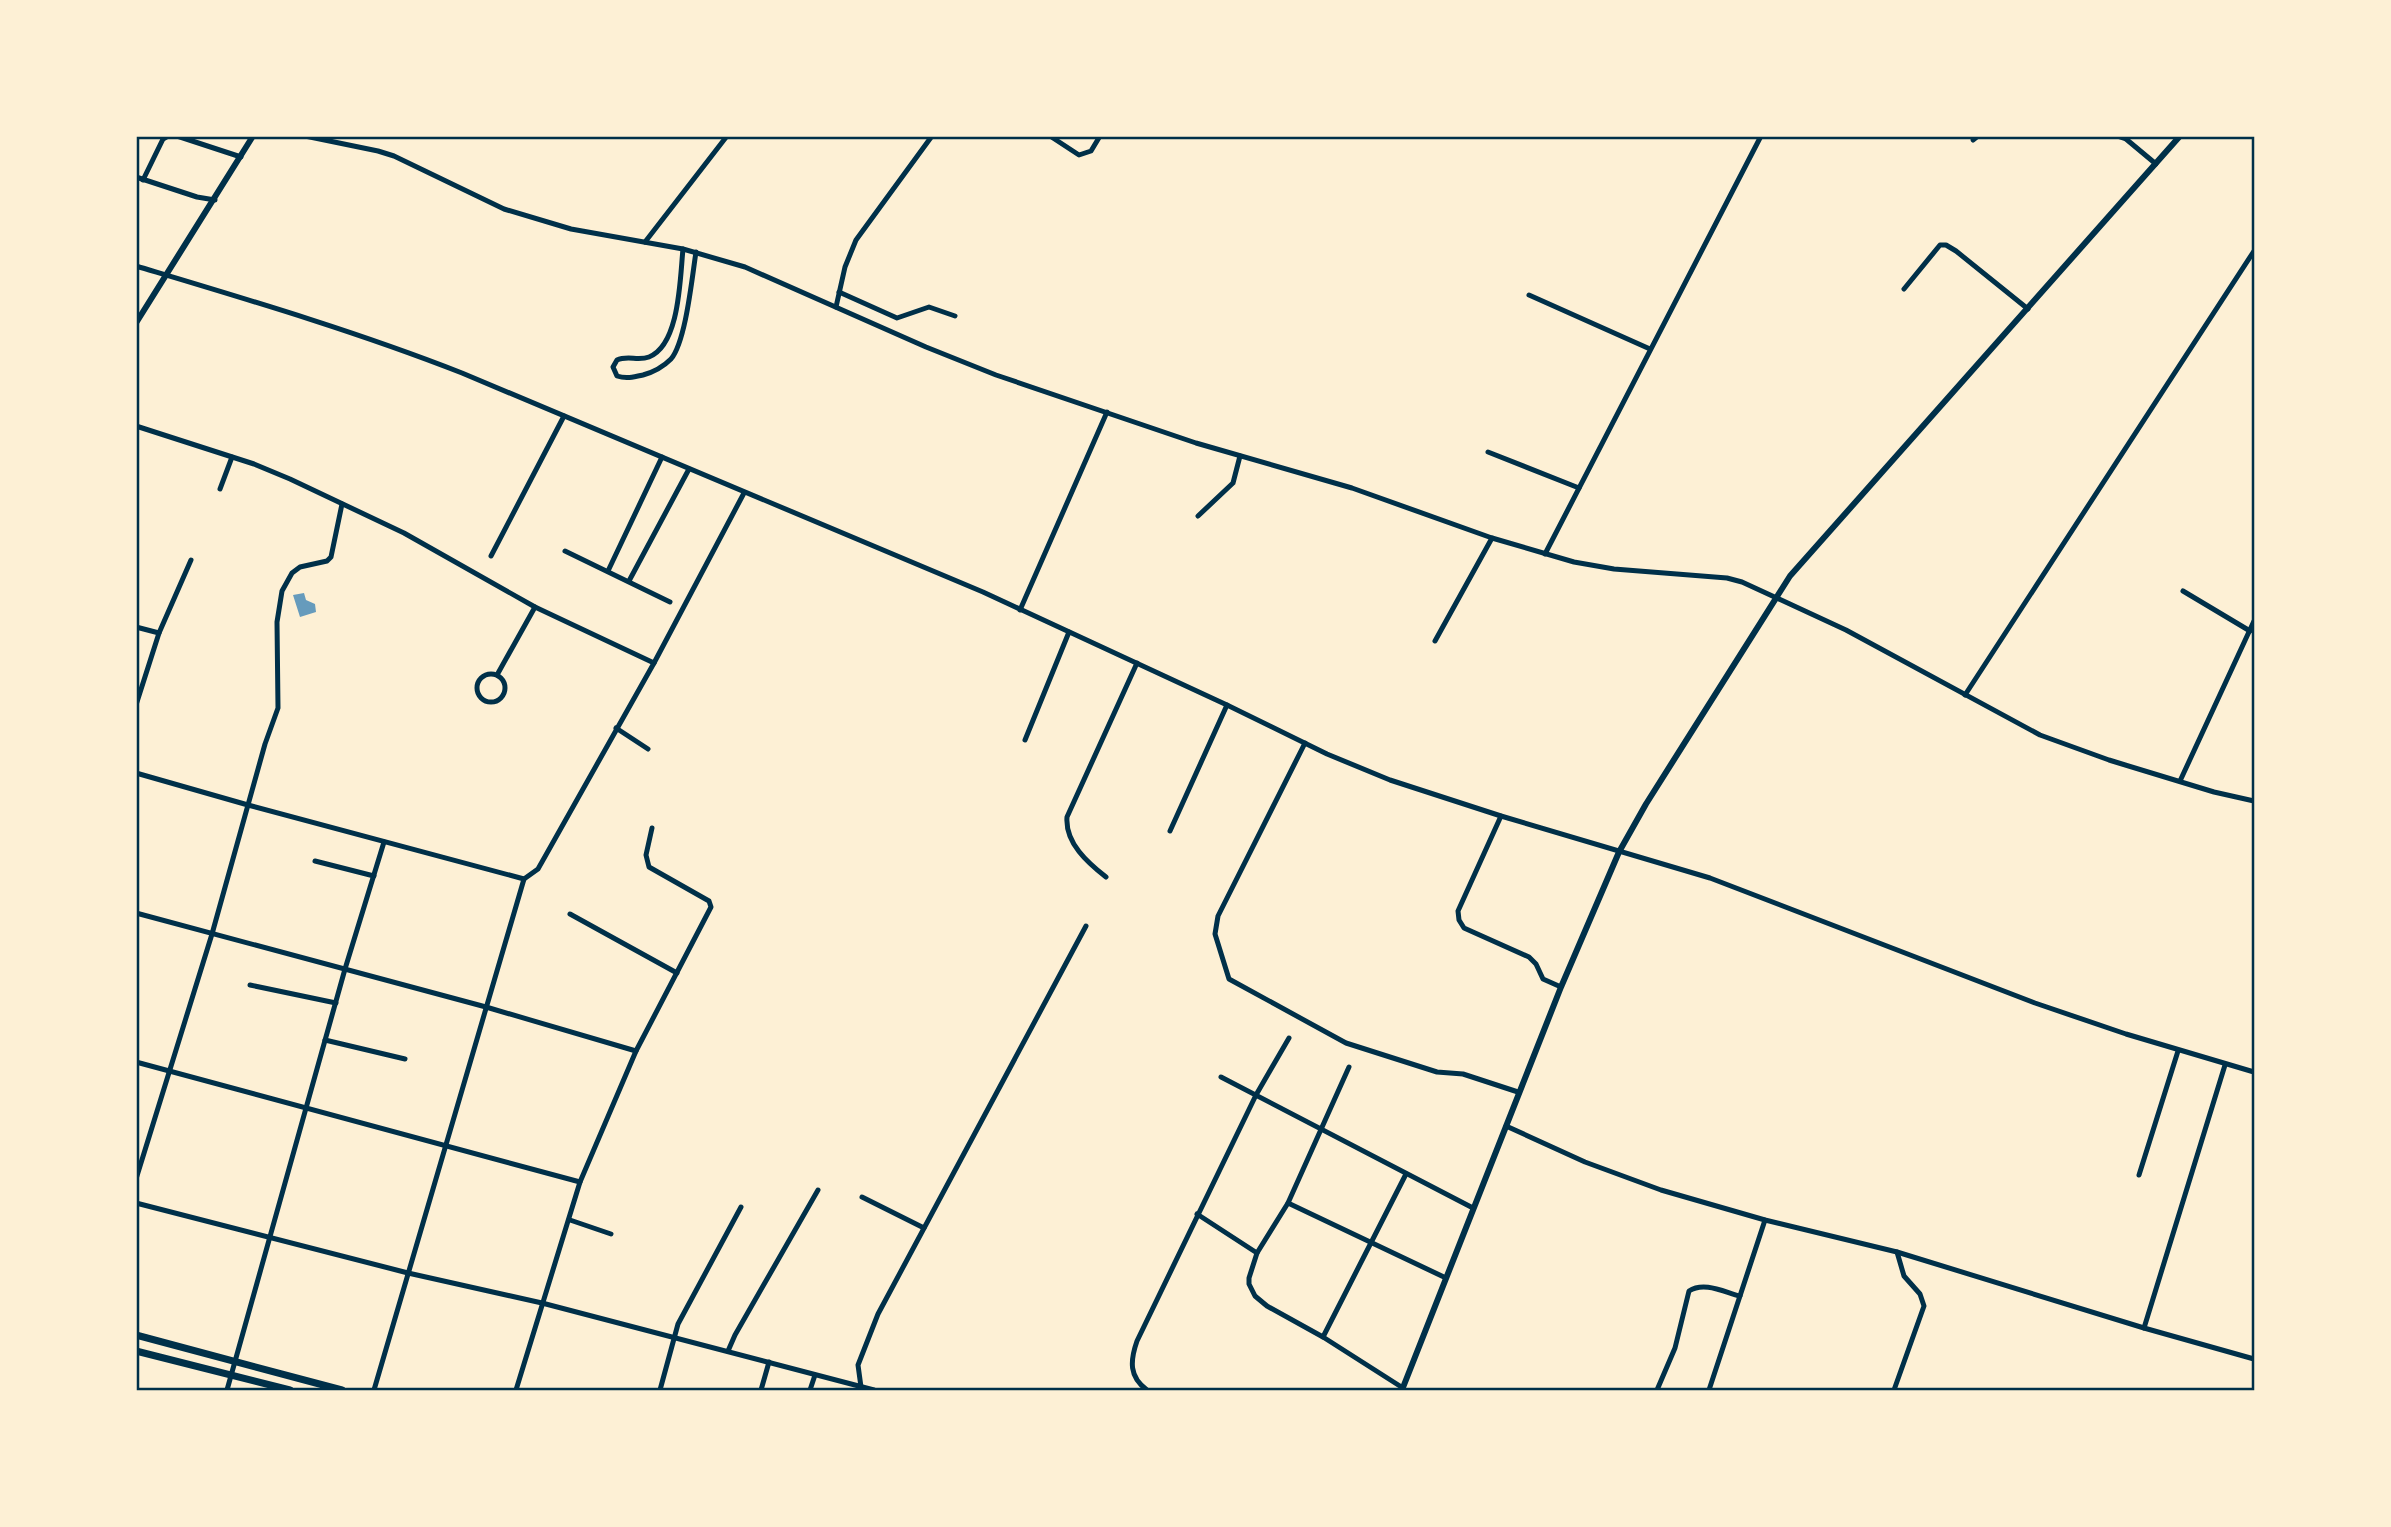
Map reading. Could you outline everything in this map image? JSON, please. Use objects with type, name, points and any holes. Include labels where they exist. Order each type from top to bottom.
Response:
[{"type":"main road","points":[[136,1335],[342,1391]]},
{"type":"main road","points":[[136,1351],[290,1391]]},
{"type":"street","points":[[168,136],[163,139],[140,178],[197,197],[215,200]]},
{"type":"street","points":[[177,136],[241,157]]},
{"type":"street","points":[[136,323],[253,136]]},
{"type":"street","points":[[305,136],[394,156],[516,213],[571,229],[696,252],[745,267],[996,375],[1240,456],[1352,488],[1492,538],[1545,554],[1614,569],[1727,578],[1777,597],[1871,642],[2040,735],[2109,760],[2255,801]]},
{"type":"street","points":[[645,242],[727,136]]},
{"type":"street","points":[[836,307],[845,267],[856,240],[932,136]]},
{"type":"street","points":[[1050,136],[1079,155],[1091,151],[1100,136]]},
{"type":"street","points":[[1545,554],[1761,136]]},
{"type":"street","points":[[2117,136],[2126,139],[2156,164]]},
{"type":"street","points":[[1349,1067],[1288,1203],[1257,1253],[1249,1284],[1255,1296],[1292,1322],[1323,1337],[1403,1389],[1518,1091],[1619,852],[1646,804],[1790,576],[2180,136]]},
{"type":"street","points":[[1904,289],[1940,244],[1946,244],[2028,309]]},
{"type":"street","points":[[683,249],[673,322],[665,345],[656,354],[645,359],[623,357],[617,360],[613,367],[617,376],[623,378],[648,374],[671,360],[680,344],[696,252]]},
{"type":"street","points":[[1965,695],[2255,251]]},
{"type":"street","points":[[136,266],[396,347],[1020,610],[1305,743],[1391,780],[1501,816],[1710,878],[2035,1003],[2178,1051],[2255,1072]]},
{"type":"street","points":[[679,286],[690,288]]},
{"type":"street","points":[[839,292],[897,318],[929,307],[955,316]]},
{"type":"street","points":[[1529,295],[1650,349]]},
{"type":"street","points":[[1020,610],[1107,412]]},
{"type":"street","points":[[491,556],[564,416]]},
{"type":"street","points":[[136,426],[290,479],[404,533],[535,607],[654,663]]},
{"type":"street","points":[[1488,452],[1579,488]]},
{"type":"street","points":[[1198,516],[1233,483],[1240,456]]},
{"type":"street","points":[[220,489],[232,457]]},
{"type":"street","points":[[608,571],[662,457]]},
{"type":"street","points":[[629,581],[689,469]]},
{"type":"street","points":[[136,773],[524,879],[537,872],[654,663],[744,493]]},
{"type":"street","points":[[136,1180],[278,708],[277,622],[282,591],[292,573],[300,567],[327,561],[331,557],[342,503]]},
{"type":"street","points":[[1435,641],[1492,538]]},
{"type":"street","points":[[565,551],[670,602]]},
{"type":"street","points":[[136,705],[159,633],[191,560]]},
{"type":"street","points":[[2183,591],[2250,631]]},
{"type":"street","points":[[497,675],[535,607]]},
{"type":"street","points":[[2180,781],[2255,621]]},
{"type":"street","points":[[136,628],[159,633]]},
{"type":"street","points":[[1025,740],[1069,632]]},
{"type":"street","points":[[1107,877],[1091,866],[1079,852],[1068,827],[1068,817],[1137,663]]},
{"type":"street","points":[[484,675],[497,675],[504,681],[503,695],[495,701],[486,701],[479,694],[478,682],[484,675]]},
{"type":"street","points":[[1170,831],[1227,705]]},
{"type":"street","points":[[616,729],[648,749]]},
{"type":"street","points":[[1305,743],[1218,916],[1214,934],[1229,979],[1346,1043],[1437,1072],[1463,1074],[1518,1091]]},
{"type":"street","points":[[1501,816],[1458,911],[1459,920],[1465,928],[1529,957],[1536,964],[1543,979],[1562,987]]},
{"type":"street","points":[[516,1391],[580,1182],[636,1051],[711,904],[649,867],[646,855],[652,828]]},
{"type":"street","points":[[227,1391],[345,969],[384,842]]},
{"type":"street","points":[[315,861],[373,876]]},
{"type":"street","points":[[374,1391],[524,879]]},
{"type":"street","points":[[136,913],[486,1007],[636,1051]]},
{"type":"street","points":[[570,914],[677,973]]},
{"type":"street","points":[[861,1387],[858,1365],[867,1337],[1086,926]]},
{"type":"street","points":[[250,985],[336,1003]]},
{"type":"street","points":[[1147,1391],[1135,1378],[1132,1356],[1197,1214],[1256,1095],[1289,1038]]},
{"type":"street","points":[[326,1040],[405,1059]]},
{"type":"street","points":[[2139,1175],[2178,1051]]},
{"type":"street","points":[[136,1062],[580,1182]]},
{"type":"street","points":[[2144,1328],[2225,1065]]},
{"type":"street","points":[[1221,1077],[1473,1208]]},
{"type":"street","points":[[1506,1126],[1615,1175],[1765,1220],[1897,1252],[2255,1359]]},
{"type":"street","points":[[1323,1337],[1406,1174]]},
{"type":"street","points":[[729,1351],[735,1335],[818,1190]]},
{"type":"street","points":[[862,1197],[925,1228]]},
{"type":"street","points":[[136,1203],[408,1273],[542,1303],[874,1391]]},
{"type":"street","points":[[1288,1203],[1446,1278]]},
{"type":"street","points":[[660,1391],[678,1324],[741,1207]]},
{"type":"street","points":[[1197,1214],[1257,1253]]},
{"type":"street","points":[[570,1220],[611,1234]]},
{"type":"street","points":[[1709,1391],[1765,1220]]},
{"type":"street","points":[[1894,1391],[1924,1306],[1920,1294],[1904,1276],[1897,1252]]},
{"type":"street","points":[[1657,1391],[1675,1348],[1689,1291],[1695,1287],[1706,1286],[1740,1296]]},
{"type":"street","points":[[761,1391],[769,1362]]},
{"type":"street","points":[[810,1391],[815,1375]]},
{"type":"water","points":[[304,593],[306,600],[315,604],[316,612],[300,617],[293,595]]}]
